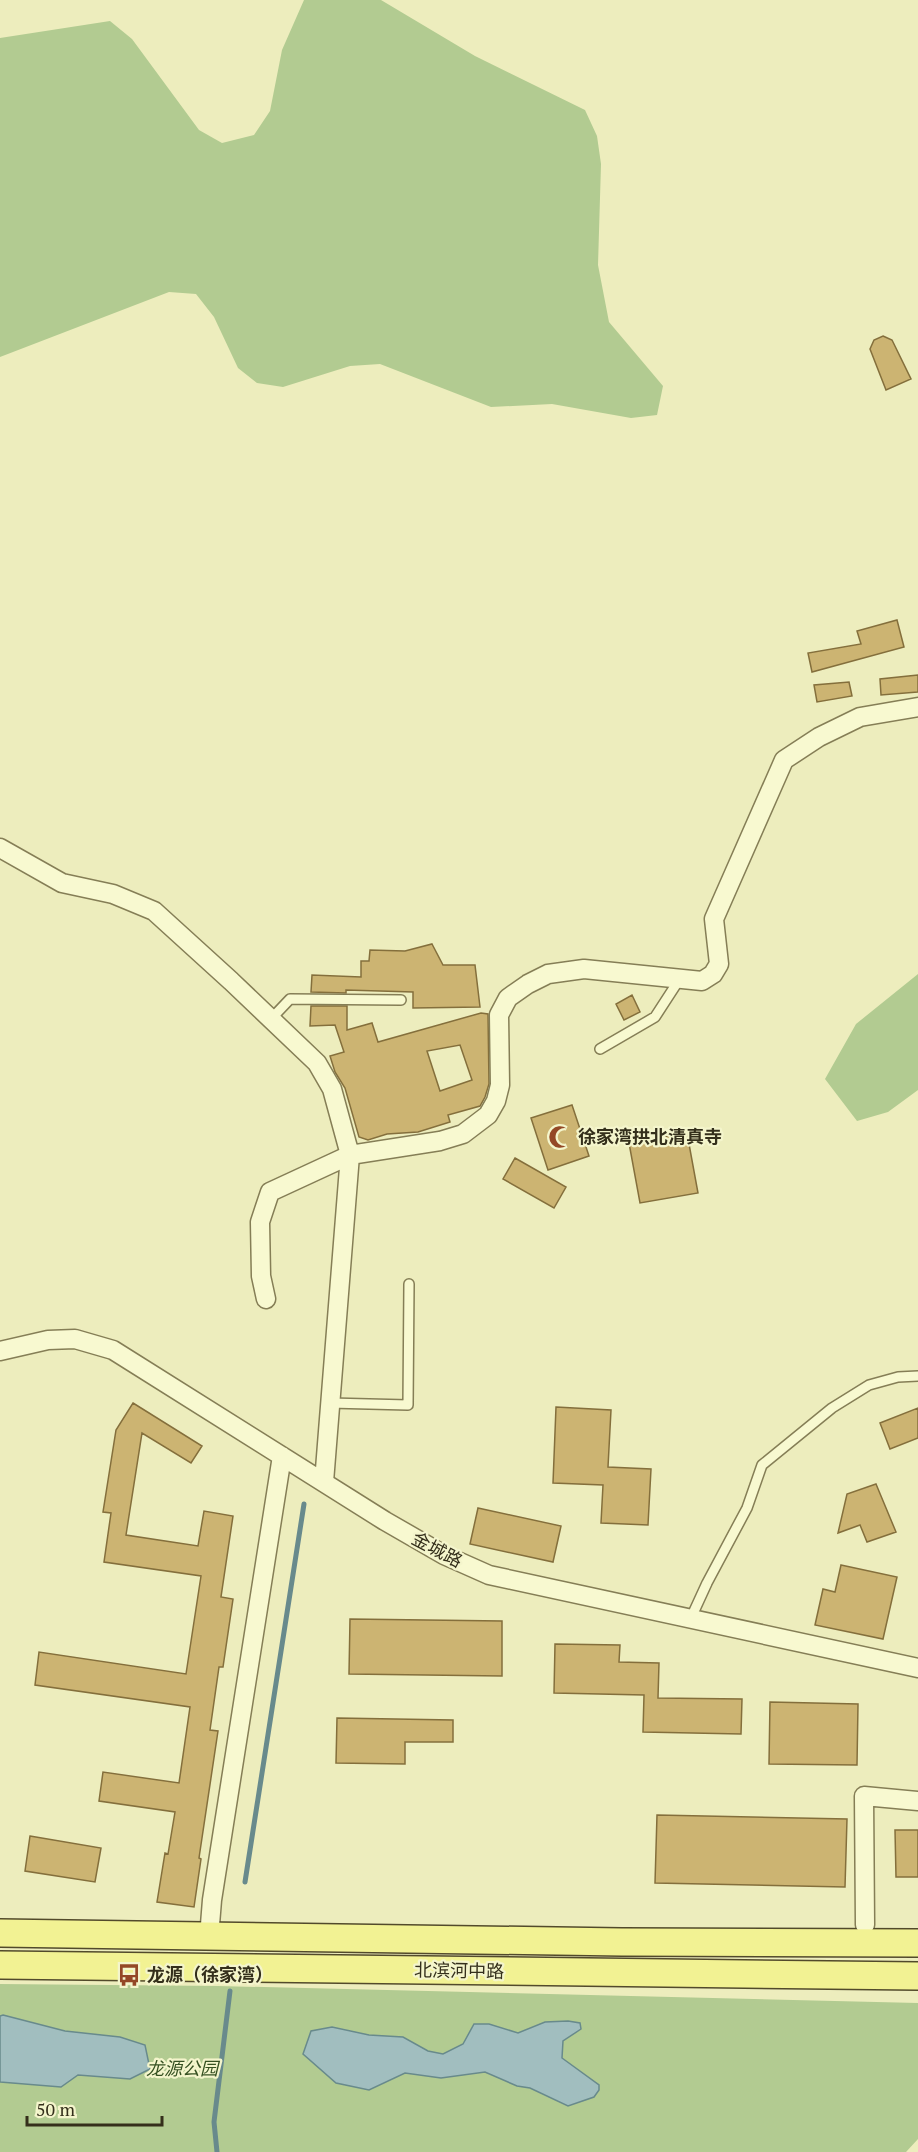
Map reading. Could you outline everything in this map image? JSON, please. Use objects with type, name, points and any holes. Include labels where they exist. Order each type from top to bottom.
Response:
[{"type":"main road","points":[[622,1942],[865,1925],[918,1924]]},
{"type":"main road","name":"北滨河中路","points":[[0,1933],[622,1942],[918,1943]]},
{"type":"main road","name":"北滨河中路","points":[[0,1965],[918,1976]]},
{"type":"street","points":[[266,1299],[261,1276],[260,1222],[270,1192],[350,1155],[440,1141],[463,1134],[488,1115],[496,1101],[500,1085],[498,1014],[508,998],[548,974],[584,969],[702,981],[713,974],[719,964],[714,919],[784,760],[819,737],[860,717],[918,707]]},
{"type":"street","points":[[0,848],[62,883],[113,894],[154,911],[317,1063],[332,1089],[350,1155],[324,1482]]},
{"type":"street","name":"金城路","points":[[0,1352],[48,1340],[75,1339],[114,1350],[444,1555],[489,1575],[918,1668]]},
{"type":"street","points":[[209,1937],[212,1900],[282,1456]]},
{"type":"street","points":[[865,1925],[864,1796],[918,1802]]},
{"type":"lane","points":[[600,1049],[655,1017],[680,980]]},
{"type":"lane","points":[[271,1019],[290,999],[401,999]]},
{"type":"lane","points":[[330,1403],[408,1405],[409,1284]]},
{"type":"lane","points":[[690,1620],[747,1508],[762,1465],[832,1408],[869,1385],[898,1377],[918,1376]]},
{"type":"green space","points":[[304,0],[381,0],[475,56],[585,110],[597,136],[601,164],[598,265],[609,322],[663,386],[657,415],[631,418],[552,404],[491,407],[380,364],[350,366],[283,387],[257,383],[238,368],[214,317],[196,294],[169,292],[0,357],[0,38],[110,21],[132,39],[199,130],[222,143],[254,135],[270,111],[282,50]]},
{"type":"green space","points":[[918,974],[918,1090],[888,1112],[857,1121],[825,1079],[856,1024]]},
{"type":"green space","name":"龙源公园","points":[[0,1984],[218,1986],[918,2003],[918,2139],[906,2152],[0,2152]]},
{"type":"water","points":[[0,2016],[65,2031],[120,2037],[145,2045],[150,2069],[130,2079],[78,2075],[61,2087],[0,2082]]},
{"type":"water","points":[[545,2022],[580,2023],[581,2029],[563,2041],[562,2058],[599,2085],[599,2090],[594,2097],[568,2106],[530,2088],[517,2086],[485,2072],[441,2078],[405,2073],[369,2090],[336,2083],[303,2054],[311,2031],[332,2027],[369,2035],[403,2037],[428,2051],[443,2054],[463,2044],[474,2024],[489,2024],[518,2033]]},
{"type":"building","points":[[883,336],[892,340],[911,379],[886,390],[870,349],[874,340]]},
{"type":"building","points":[[897,620],[904,647],[812,672],[808,653],[861,644],[857,631]]},
{"type":"building","points":[[918,675],[918,692],[881,695],[880,679]]},
{"type":"building","points":[[849,682],[852,696],[817,702],[814,685]]},
{"type":"building","points":[[432,944],[443,965],[475,965],[480,1007],[413,1008],[413,992],[346,990],[346,993],[311,992],[312,975],[361,977],[361,961],[369,961],[370,950],[405,951]]},
{"type":"building","points":[[632,995],[640,1012],[624,1020],[616,1004]]},
{"type":"building","points":[[311,1006],[347,1006],[347,1030],[372,1023],[378,1042],[481,1013],[488,1014],[489,1084],[485,1097],[480,1106],[448,1115],[450,1122],[418,1132],[387,1134],[368,1140],[359,1137],[345,1088],[335,1072],[330,1056],[344,1052],[335,1025],[310,1026]],"holes":[[[460,1045],[472,1080],[440,1091],[427,1051]]]},
{"type":"building","name":"徐家湾拱北清真寺","points":[[572,1105],[589,1156],[548,1170],[531,1118]]},
{"type":"building","points":[[687,1133],[698,1193],[640,1203],[629,1143]]},
{"type":"building","points":[[515,1158],[566,1187],[554,1208],[503,1179]]},
{"type":"building","points":[[133,1403],[202,1446],[191,1463],[142,1433],[126,1535],[198,1546],[204,1511],[233,1516],[221,1597],[233,1599],[223,1667],[219,1667],[210,1730],[218,1731],[194,1907],[157,1902],[175,1812],[99,1801],[103,1772],[179,1783],[190,1707],[35,1685],[39,1652],[186,1674],[201,1576],[104,1562],[111,1513],[103,1512],[116,1430]]},
{"type":"building","points":[[556,1407],[611,1410],[608,1467],[651,1469],[648,1525],[601,1523],[603,1485],[553,1483]]},
{"type":"building","points":[[918,1408],[918,1438],[890,1449],[880,1423]]},
{"type":"building","points":[[876,1484],[896,1532],[867,1542],[860,1525],[838,1533],[847,1494]]},
{"type":"building","points":[[478,1508],[561,1526],[553,1562],[470,1544]]},
{"type":"building","points":[[841,1565],[897,1577],[883,1639],[815,1625],[823,1589],[835,1592]]},
{"type":"building","points":[[350,1619],[502,1621],[502,1676],[349,1674]]},
{"type":"building","points":[[555,1644],[620,1645],[619,1662],[659,1663],[658,1698],[742,1699],[741,1734],[643,1732],[644,1695],[554,1693]]},
{"type":"building","points":[[770,1702],[858,1704],[857,1765],[769,1764]]},
{"type":"building","points":[[337,1718],[453,1720],[453,1742],[405,1742],[405,1764],[336,1763]]},
{"type":"building","points":[[657,1815],[847,1819],[845,1887],[655,1883]]},
{"type":"building","points":[[895,1830],[918,1830],[918,1877],[896,1877]]},
{"type":"building","points":[[30,1836],[101,1848],[95,1882],[25,1871]]},
{"type":"waterway","points":[[245,1882],[304,1504]]},
{"type":"waterway","points":[[217,2152],[214,2122],[230,1991]]},
{"type":"place","name":"徐家湾拱北清真寺","points":[[560,1137]]},
{"type":"place","name":"龙源（徐家湾）","points":[[129,1975]]}]
